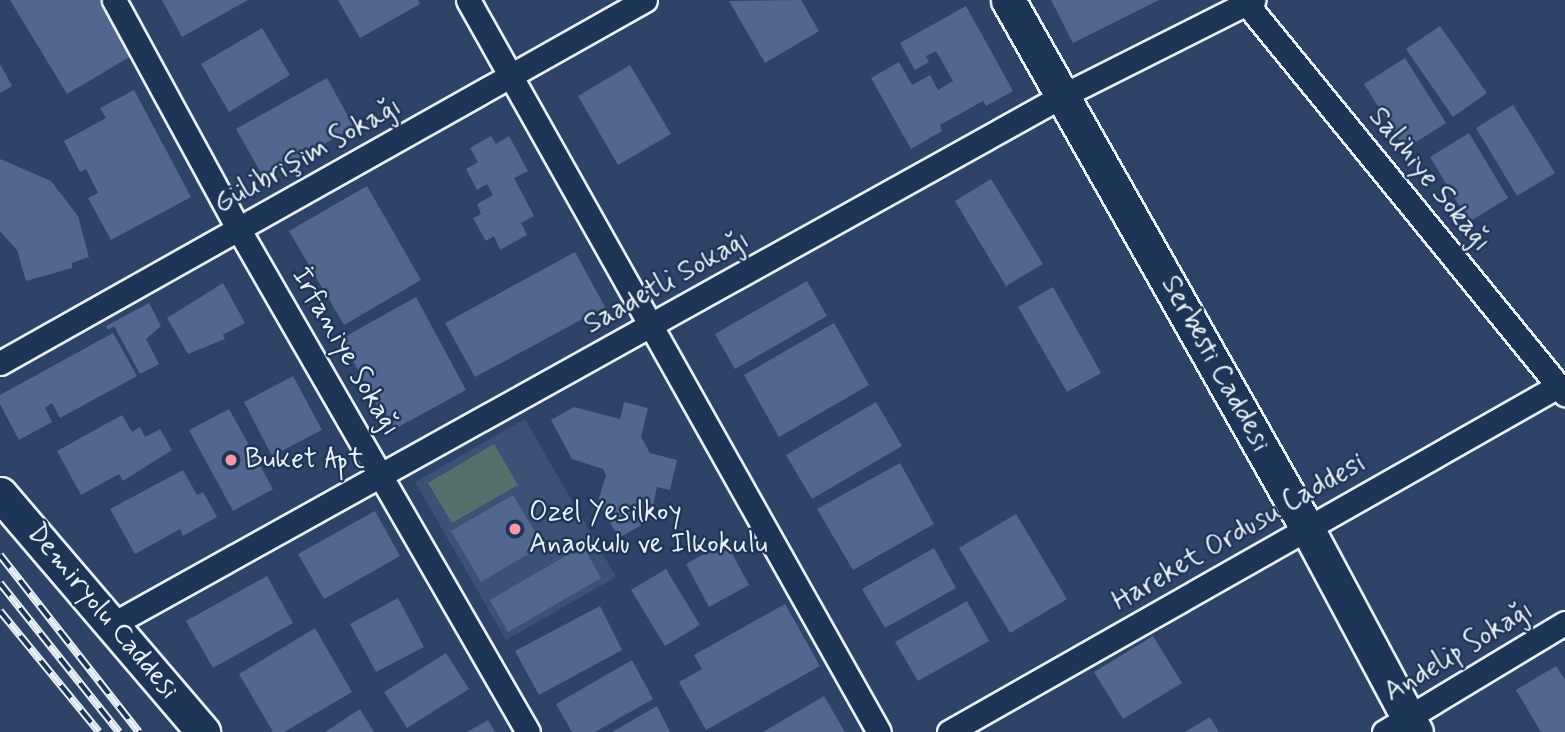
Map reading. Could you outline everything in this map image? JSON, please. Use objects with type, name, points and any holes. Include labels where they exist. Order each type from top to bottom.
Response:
[{"type":"main road","name":"Serbesti Caddesi","points":[[1008,0],[1307,528],[1403,728]]},
{"type":"main road","name":"Demiryolu Caddesi","points":[[0,494],[203,732]]},
{"type":"street","name":"İrfaniye Sokağı","points":[[114,0],[239,230],[383,475],[528,732]]},
{"type":"street","points":[[468,0],[879,732]]},
{"type":"street","name":"Gülibrişim Sokağı","points":[[0,363],[645,0]]},
{"type":"street","name":"Saadetli Sokağı","points":[[113,624],[1064,95],[1250,2]]},
{"type":"street","name":"Salihiye Sokağı","points":[[1250,2],[1562,390]]},
{"type":"street","name":"Hareket Ordusu Caddesi","points":[[949,732],[1307,528],[1562,390]]},
{"type":"street","name":"Andelip Sokağı","points":[[1403,728],[1565,623]]},
{"type":"shaded area","name":"Ozel Yesilkoy Anaokulu ve Ilkokulu","points":[[525,419],[616,577],[506,640],[415,482]]},
{"type":"green space","points":[[494,444],[518,485],[452,523],[428,483]]},
{"type":"building","points":[[10,0],[100,0],[133,55],[67,94]]},
{"type":"building","points":[[162,0],[248,0],[182,37]]},
{"type":"building","points":[[338,0],[418,0],[420,4],[360,38]]},
{"type":"building","points":[[801,0],[819,31],[765,63],[729,1]]},
{"type":"building","points":[[1051,0],[1159,0],[1073,43]]},
{"type":"building","points":[[966,6],[1013,91],[986,106],[983,101],[940,125],[942,131],[911,149],[871,78],[899,62],[912,85],[930,75],[938,90],[953,81],[936,51],[926,56],[929,62],[915,70],[900,43]]},
{"type":"building","points":[[1440,26],[1487,93],[1453,117],[1406,49]]},
{"type":"building","points":[[262,28],[290,75],[229,112],[201,64]]},
{"type":"building","points":[[1405,58],[1446,123],[1405,149],[1364,84]]},
{"type":"building","points":[[0,64],[12,86],[0,93]]},
{"type":"building","points":[[630,65],[671,134],[618,165],[578,96]]},
{"type":"building","points":[[327,78],[354,127],[264,178],[236,129]]},
{"type":"building","points":[[134,90],[191,197],[111,240],[88,198],[98,193],[86,169],[80,172],[64,141],[106,118],[100,108]]},
{"type":"building","points":[[1513,105],[1555,173],[1517,196],[1476,128]]},
{"type":"building","points":[[1469,133],[1508,198],[1469,222],[1430,157]]},
{"type":"building","points":[[491,136],[496,144],[509,136],[528,171],[514,178],[534,216],[521,223],[527,235],[500,250],[494,236],[486,241],[473,218],[481,214],[477,204],[493,195],[487,184],[477,190],[466,169],[478,162],[470,148]]},
{"type":"building","points":[[0,159],[51,181],[78,216],[89,257],[72,263],[72,268],[26,281],[17,250],[0,231]]},
{"type":"building","points":[[991,179],[1043,264],[1006,286],[955,201]]},
{"type":"building","points":[[367,186],[421,280],[344,325],[289,231]]},
{"type":"building","points":[[575,252],[605,307],[475,377],[445,323]]},
{"type":"building","points":[[807,281],[827,316],[735,369],[715,334]]},
{"type":"building","points":[[223,283],[245,323],[223,335],[225,339],[188,354],[167,318]]},
{"type":"building","points":[[1053,287],[1101,373],[1067,392],[1018,307]]},
{"type":"building","points":[[416,297],[466,390],[391,431],[341,339]]},
{"type":"building","points":[[149,303],[161,326],[146,339],[159,364],[140,374],[114,326],[108,330],[106,326]]},
{"type":"building","points":[[834,323],[869,385],[779,437],[744,375]]},
{"type":"building","points":[[113,333],[137,376],[60,418],[52,403],[45,408],[52,422],[19,440],[0,404],[0,395]]},
{"type":"building","points":[[293,376],[322,430],[272,456],[244,402]]},
{"type":"building","points":[[624,402],[648,408],[641,437],[650,453],[677,460],[670,490],[657,487],[650,520],[619,538],[598,502],[606,475],[603,469],[572,459],[551,420],[574,407],[620,419]]},
{"type":"building","points":[[876,402],[902,446],[812,499],[786,455]]},
{"type":"building","name":"Buket Apt","points":[[229,409],[273,489],[233,511],[189,430]]},
{"type":"building","points":[[122,415],[132,432],[140,427],[145,437],[160,429],[172,450],[123,481],[119,474],[81,495],[57,451]]},
{"type":"building","points":[[900,463],[934,524],[853,570],[817,509]]},
{"type":"building","points":[[183,470],[197,495],[203,492],[217,517],[183,536],[180,529],[135,554],[110,509]]},
{"type":"building","points":[[513,495],[543,545],[481,582],[451,531]]},
{"type":"building","points":[[375,511],[400,556],[324,599],[298,554]]},
{"type":"building","points":[[1016,514],[1067,599],[1010,633],[959,548]]},
{"type":"building","points":[[726,542],[749,585],[709,607],[686,564]]},
{"type":"building","points":[[583,546],[601,578],[508,632],[490,600]]},
{"type":"building","points":[[934,548],[956,588],[885,628],[862,589]]},
{"type":"building","points":[[666,569],[700,625],[665,646],[631,590]]},
{"type":"building","points":[[267,576],[293,623],[213,668],[186,621]]},
{"type":"building","points":[[398,598],[424,647],[376,672],[350,624]]},
{"type":"building","points":[[967,601],[989,641],[918,681],[895,642]]},
{"type":"building","points":[[785,604],[820,666],[706,730],[679,682],[702,669],[694,655]]},
{"type":"building","points":[[600,606],[622,650],[539,695],[515,651]]},
{"type":"building","points":[[315,628],[352,692],[284,732],[273,732],[239,674]]},
{"type":"building","points":[[1153,636],[1182,683],[1123,719],[1094,672]]},
{"type":"building","points":[[446,653],[469,689],[407,728],[384,692]]},
{"type":"building","points":[[632,660],[653,699],[595,732],[572,732],[556,704]]},
{"type":"building","points":[[1556,666],[1565,680],[1565,732],[1541,732],[1516,690]]},
{"type":"building","points":[[824,696],[845,732],[763,732]]},
{"type":"building","points":[[657,706],[670,732],[612,732]]},
{"type":"building","points":[[360,709],[374,732],[325,732]]},
{"type":"building","points":[[1210,717],[1219,732],[1185,732]]},
{"type":"building","points":[[488,720],[495,732],[467,732]]},
{"type":"railway","points":[[0,555],[139,732]]},
{"type":"railway","points":[[0,583],[119,732]]},
{"type":"railway","points":[[0,611],[99,732]]},
{"type":"place","name":"Buket Apt","points":[[231,460]]},
{"type":"place","name":"Ozel Yesilkoy Anaokulu ve Ilkokulu","points":[[515,529]]}]
